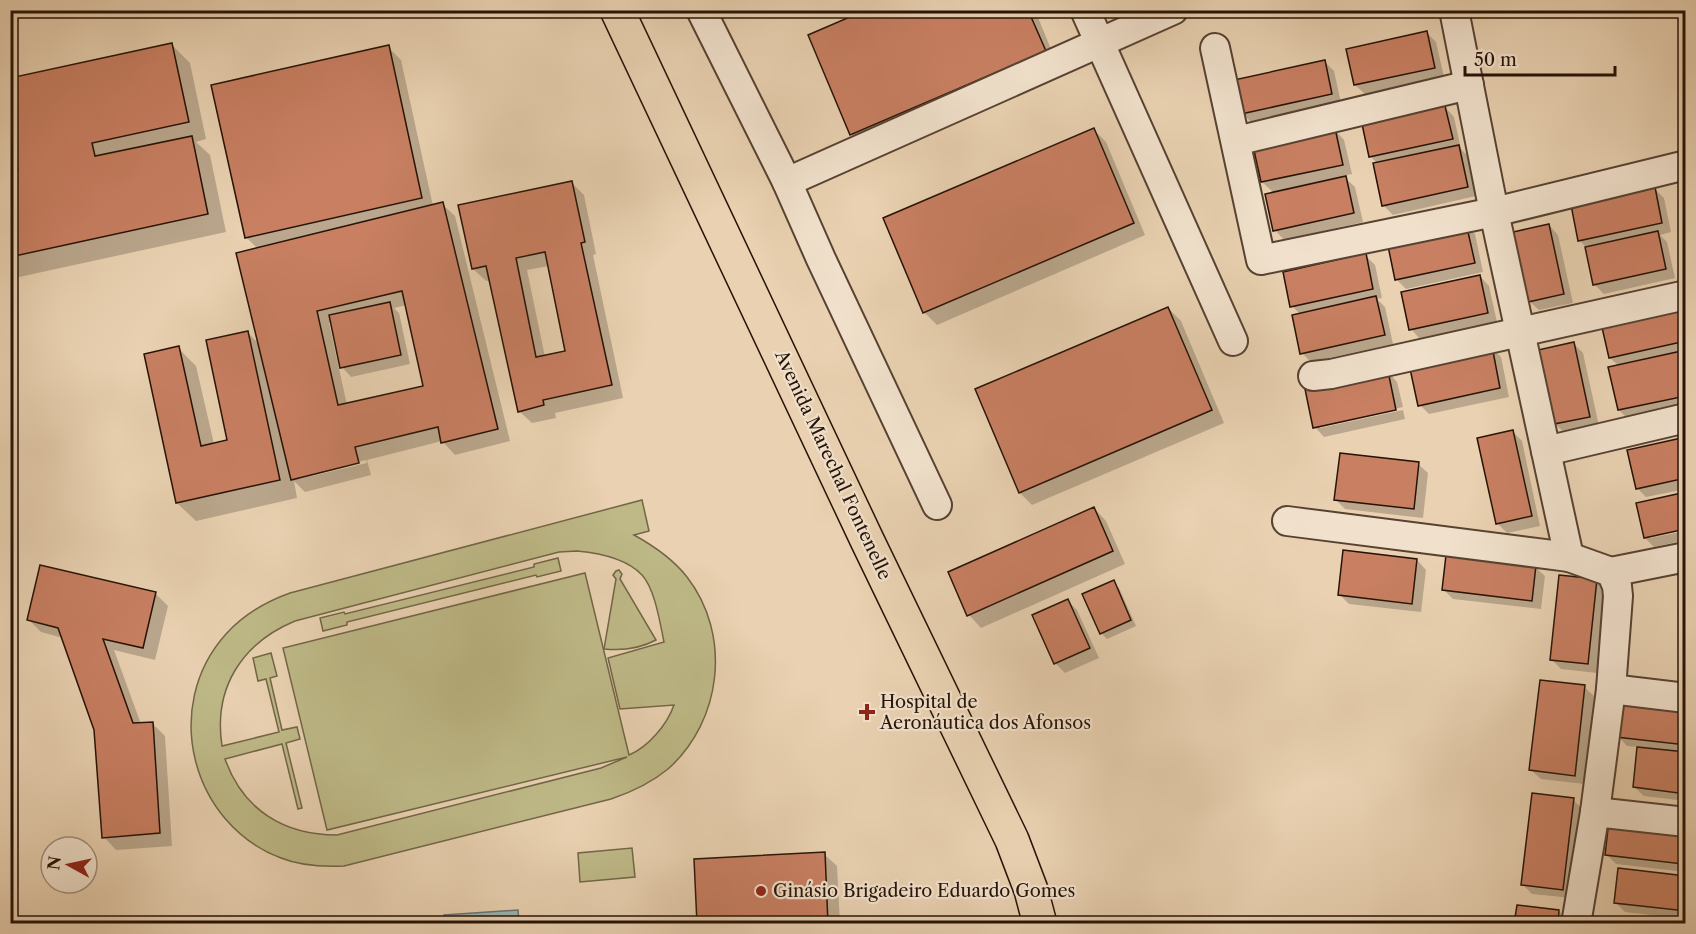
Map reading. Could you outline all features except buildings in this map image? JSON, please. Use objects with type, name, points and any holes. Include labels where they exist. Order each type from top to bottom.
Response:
[{"type":"main road","name":"Avenida Marechal Fontenelle","points":[[617,10],[867,540],[1012,840],[1031,890],[1040,924]]},
{"type":"street","points":[[701,10],[787,182],[937,505]]},
{"type":"street","points":[[1085,10],[1233,341]]},
{"type":"street","points":[[787,182],[1173,10]]},
{"type":"street","points":[[1454,10],[1494,212],[1569,557]]},
{"type":"street","points":[[1215,48],[1262,260],[1494,212],[1686,165]]},
{"type":"street","points":[[1236,141],[1469,85]]},
{"type":"street","points":[[1313,376],[1331,374],[1520,330],[1686,295]]},
{"type":"street","points":[[1546,451],[1686,418]]},
{"type":"street","points":[[1287,521],[1569,557],[1611,572],[1686,557]]},
{"type":"street","points":[[1576,924],[1595,812],[1611,689],[1618,596],[1617,586],[1611,572]]},
{"type":"street","points":[[1611,689],[1686,698]]},
{"type":"street","points":[[1595,812],[1686,822]]},
{"type":"shaded area","points":[[642,500],[649,531],[634,535],[663,553],[682,570],[701,600],[711,625],[715,651],[715,677],[710,702],[700,727],[686,749],[668,769],[648,783],[619,796],[344,866],[296,863],[250,842],[225,819],[207,791],[195,760],[191,728],[195,695],[206,663],[226,634],[255,609],[290,593]],"holes":[[[577,551],[612,557],[628,564],[642,575],[650,589],[664,642],[608,658],[620,709],[674,705],[662,728],[643,747],[629,755],[585,573],[283,648],[327,830],[627,757],[601,768],[337,835],[318,834],[283,824],[254,805],[243,792],[225,759],[282,744],[298,809],[302,808],[286,743],[300,739],[297,727],[282,730],[270,678],[277,676],[271,653],[253,658],[258,681],[266,679],[279,732],[222,746],[220,725],[227,687],[235,670],[246,655],[276,630],[295,621],[559,552]]]},
{"type":"shaded area","points":[[558,558],[561,571],[537,577],[536,575],[347,622],[347,625],[323,631],[320,618],[344,612],[345,614],[534,567],[534,564]]},
{"type":"shaded area","points":[[619,570],[622,574],[620,579],[656,640],[631,649],[604,649],[616,579],[613,575]]},
{"type":"shaded area","points":[[632,848],[635,877],[580,882],[578,853]]},
{"type":"water","points":[[518,910],[519,923],[444,923],[444,915]]},
{"type":"place","name":"Hospital de Aeronáutica dos Afonsos","points":[[867,712]]},
{"type":"place","name":"Ginásio Brigadeiro Eduardo Gomes","points":[[761,891]]}]
